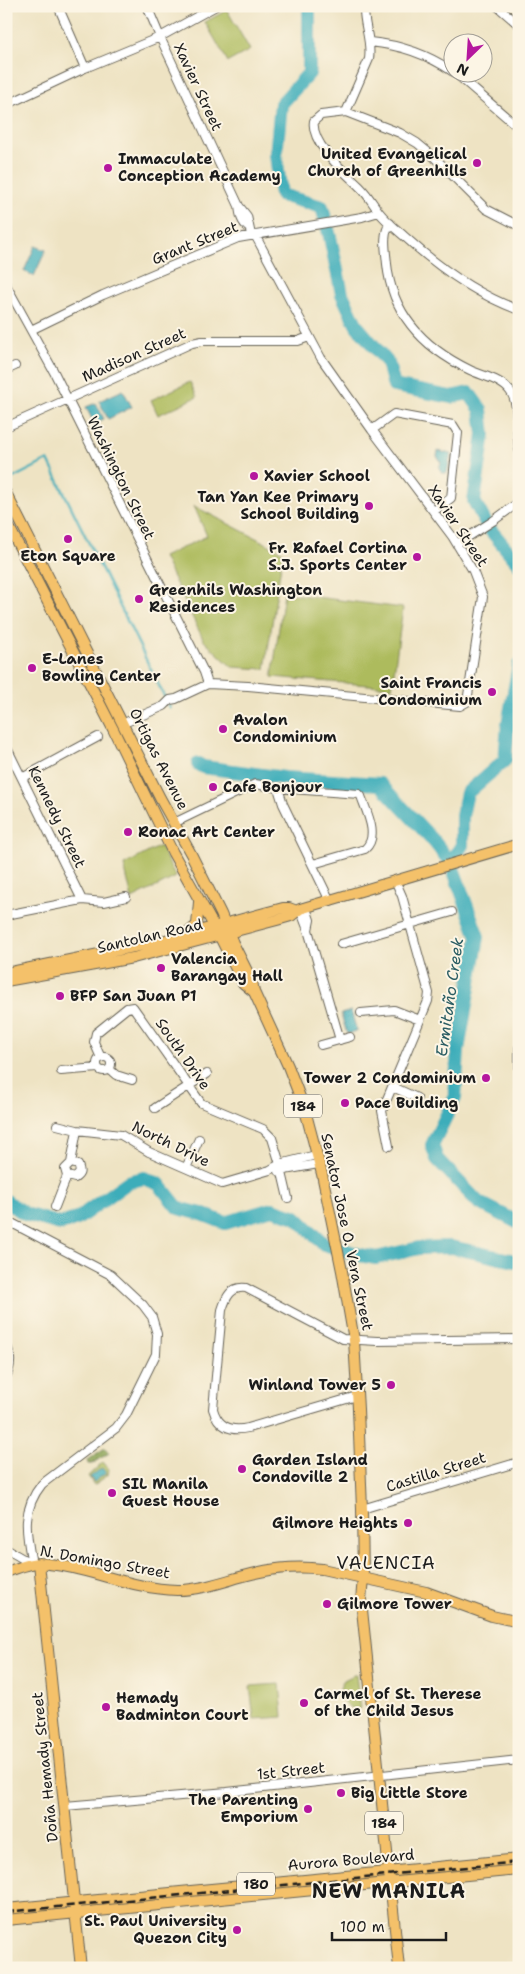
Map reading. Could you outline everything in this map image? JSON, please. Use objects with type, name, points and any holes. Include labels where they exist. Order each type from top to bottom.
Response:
[{"type":"main road","name":"Ortigas Avenue","points":[[6,493],[191,854],[222,930]]},
{"type":"main road","name":"Ortigas Avenue","points":[[6,521],[198,899],[222,930]]},
{"type":"main road","name":"Santolan Road","points":[[6,981],[133,958],[222,930],[283,908],[301,909],[519,844]]},
{"type":"main road","points":[[184,936],[197,925],[200,910],[198,899]]},
{"type":"main road","name":"Santolan Road","points":[[6,973],[184,936],[222,930]]},
{"type":"main road","name":"Senator Jose O. Vera Street","points":[[222,930],[243,982],[254,992],[288,1066],[305,1110],[333,1226],[354,1340],[362,1510],[363,1578]]},
{"type":"main road","name":"N. Domingo Street","points":[[6,1572],[36,1564],[68,1568],[133,1584],[164,1589],[187,1590],[210,1586],[282,1567],[322,1568],[426,1592],[492,1616],[519,1622]]},
{"type":"main road","name":"Doña Hemady Street","points":[[36,1564],[65,1806],[81,1968]]},
{"type":"main road","name":"184","points":[[363,1578],[360,1600],[390,1883]]},
{"type":"main road","name":"Aurora Boulevard","points":[[6,1920],[74,1907],[389,1871],[519,1859]]},
{"type":"main road","name":"Aurora Boulevard","points":[[6,1909],[74,1907],[390,1883],[519,1870]]},
{"type":"main road","points":[[390,1883],[399,1968]]},
{"type":"street","points":[[58,6],[85,68]]},
{"type":"street","name":"Xavier Street","points":[[124,724],[208,684],[267,687],[460,706],[466,704],[483,597],[473,571],[457,544],[321,358],[251,233],[243,224],[239,206],[160,38],[147,6]]},
{"type":"street","points":[[6,95],[8,104],[85,68],[160,38],[216,6]]},
{"type":"street","points":[[346,112],[369,59],[370,42],[364,6]]},
{"type":"street","points":[[497,6],[519,25]]},
{"type":"street","points":[[370,42],[386,43],[418,52],[442,64]]},
{"type":"street","points":[[466,82],[519,128]]},
{"type":"street","points":[[519,226],[486,209],[417,143],[388,127],[346,112],[321,115],[314,121],[314,131],[325,150],[363,189],[379,212],[390,223],[427,257],[461,281],[519,310]]},
{"type":"street","name":"Grant Street","points":[[31,330],[111,292],[251,233],[320,225],[379,212]]},
{"type":"street","points":[[390,223],[387,228],[385,244],[388,274],[392,292],[405,318],[417,333],[451,360],[507,387],[517,403],[519,450]]},
{"type":"street","name":"Washington Street","points":[[6,285],[67,399],[204,672],[208,684]]},
{"type":"street","name":"Madison Street","points":[[6,427],[192,343],[202,341],[298,341],[309,336]]},
{"type":"street","points":[[6,370],[15,366]]},
{"type":"street","points":[[372,430],[394,414],[453,425],[456,428],[458,433],[451,498],[434,511]]},
{"type":"street","points":[[457,544],[519,502]]},
{"type":"street","points":[[22,778],[98,737]]},
{"type":"street","name":"Kennedy Street","points":[[6,746],[82,900]]},
{"type":"street","points":[[174,824],[255,784],[278,788],[359,794],[362,796],[372,829],[368,846],[364,849],[313,864]]},
{"type":"street","points":[[278,788],[283,804],[330,901]]},
{"type":"street","points":[[390,1146],[382,1114],[429,993],[401,892],[395,880]]},
{"type":"street","points":[[6,916],[82,900],[104,902],[126,897]]},
{"type":"street","points":[[301,909],[310,920],[308,930],[340,1040]]},
{"type":"street","points":[[341,944],[452,912]]},
{"type":"street","name":"South Drive","points":[[101,1058],[94,1042],[96,1033],[127,1008],[133,1007],[201,1104],[263,1129],[272,1138],[288,1198]]},
{"type":"street","points":[[361,1013],[394,1010],[420,1020]]},
{"type":"street","points":[[321,1046],[350,1037]]},
{"type":"street","points":[[519,1048],[519,1090]]},
{"type":"street","points":[[98,1068],[97,1062],[105,1057],[111,1062],[109,1069]]},
{"type":"street","points":[[61,1071],[98,1068],[106,1071],[109,1069]]},
{"type":"street","points":[[109,1069],[116,1075],[132,1080]]},
{"type":"street","points":[[155,1108],[208,1074]]},
{"type":"street","points":[[393,1087],[417,1098]]},
{"type":"street","name":"North Drive","points":[[57,1125],[77,1130],[121,1135],[149,1152],[222,1184],[317,1159]]},
{"type":"street","points":[[55,1207],[67,1176],[65,1169],[71,1163],[77,1130]]},
{"type":"street","points":[[186,1168],[199,1139]]},
{"type":"street","points":[[67,1176],[75,1178],[79,1175],[78,1165],[71,1163]]},
{"type":"street","points":[[6,1220],[111,1276],[143,1305],[152,1317],[157,1334],[156,1354],[126,1415],[116,1428],[42,1484],[34,1494],[26,1519],[36,1564]]},
{"type":"street","points":[[357,1396],[239,1430],[222,1426],[216,1418],[213,1409],[222,1310],[226,1297],[239,1287],[246,1288],[343,1339],[519,1339]]},
{"type":"street","points":[[6,1343],[11,1358],[10,1368],[6,1377]]},
{"type":"street","name":"Castilla Street","points":[[362,1510],[519,1462]]},
{"type":"street","points":[[6,1549],[36,1564]]},
{"type":"street","name":"1st Street","points":[[65,1806],[379,1776],[519,1760]]},
{"type":"green space","points":[[227,10],[250,50],[228,62],[205,22]]},
{"type":"green space","points":[[190,382],[197,397],[158,415],[151,400]]},
{"type":"green space","points":[[194,506],[283,552],[265,669],[232,667],[204,641],[163,557],[207,536]]},
{"type":"green space","points":[[284,593],[403,608],[392,687],[272,677]]},
{"type":"green space","points":[[160,846],[176,877],[132,899],[124,865]]},
{"type":"green space","points":[[105,1448],[109,1453],[92,1464],[88,1464],[87,1460]]},
{"type":"green space","points":[[103,1462],[109,1469],[108,1475],[94,1485],[88,1476]]},
{"type":"green space","points":[[356,1674],[360,1709],[349,1707],[340,1696],[341,1685],[344,1680]]},
{"type":"green space","points":[[280,1684],[283,1717],[254,1719],[250,1686]]},
{"type":"water","points":[[35,246],[46,250],[34,276],[24,271]]},
{"type":"water","points":[[123,390],[132,407],[108,419],[99,401]]},
{"type":"water","points":[[96,403],[104,419],[94,423],[86,407]]},
{"type":"water","points":[[438,451],[451,454],[447,473],[442,473],[439,467],[441,463],[437,456]]},
{"type":"water","points":[[351,1011],[357,1031],[347,1034],[341,1014]]},
{"type":"water","points":[[494,1211],[519,1218],[519,1228]]},
{"type":"water","points":[[102,1468],[106,1473],[94,1482],[90,1477]]},
{"type":"waterway","name":"Ermitaño Creek","points":[[309,6],[309,73],[281,104],[276,155],[281,195],[322,207],[342,294],[357,326],[388,363],[394,386],[451,397],[469,393],[481,410],[484,434],[474,501],[488,527],[519,564]]},
{"type":"waterway","points":[[9,480],[48,460],[170,708]]},
{"type":"waterway","name":"Ermitaño Creek","points":[[451,863],[462,845],[462,816],[467,793],[505,760],[508,724],[519,665]]},
{"type":"waterway","name":"Ermitaño Creek","points":[[198,764],[203,767],[285,778],[380,784],[432,839],[451,863],[478,937],[458,1050],[455,1098],[432,1145],[437,1159],[478,1202],[519,1223]]},
{"type":"waterway","points":[[6,1201],[25,1214],[60,1224],[77,1219],[128,1182],[144,1178],[159,1184],[178,1208],[202,1214],[225,1223],[272,1209],[296,1217],[324,1244],[360,1255],[376,1258],[419,1248],[451,1247],[519,1262]]},
{"type":"railway","points":[[6,1912],[519,1862]]},
{"type":"place","name":"United Evangelical Church of Greenhills","points":[[477,163]]},
{"type":"place","name":"Immaculate Conception Academy","points":[[108,168]]},
{"type":"place","name":"Xavier School","points":[[254,476]]},
{"type":"place","name":"Tan Yan Kee Primary School Building","points":[[369,506]]},
{"type":"place","name":"Eton Square","points":[[68,539]]},
{"type":"place","name":"Fr. Rafael Cortina S.J. Sports Center","points":[[417,557]]},
{"type":"place","name":"Greenhils Washington Residences","points":[[139,599]]},
{"type":"place","name":"E-Lanes Bowling Center","points":[[32,668]]},
{"type":"place","name":"Saint Francis Condominium","points":[[492,692]]},
{"type":"place","name":"Avalon Condominium","points":[[223,729]]},
{"type":"place","name":"Cafe Bonjour","points":[[213,787]]},
{"type":"place","name":"Ronac Art Center","points":[[128,832]]},
{"type":"place","name":"Valencia Barangay Hall","points":[[161,968]]},
{"type":"place","name":"BFP San Juan P1","points":[[60,996]]},
{"type":"place","name":"Tower 2 Condominium","points":[[486,1078]]},
{"type":"place","name":"Pace Building","points":[[345,1103]]},
{"type":"place","name":"Winland Tower 5","points":[[391,1385]]},
{"type":"place","name":"Garden Island Condoville 2","points":[[242,1469]]},
{"type":"place","name":"SIL Manila Guest House","points":[[112,1493]]},
{"type":"place","name":"Gilmore Heights","points":[[408,1523]]},
{"type":"place","name":"Gilmore Tower","points":[[327,1604]]},
{"type":"place","name":"Carmel of St. Therese of the Child Jesus","points":[[304,1703]]},
{"type":"place","name":"Hemady Badminton Court","points":[[106,1707]]},
{"type":"place","name":"Big Little Store","points":[[341,1793]]},
{"type":"place","name":"The Parenting Emporium","points":[[308,1809]]},
{"type":"place","name":"St. Paul University Quezon City","points":[[237,1930]]},
{"type":"district","name":"VALENCIA","points":[[386,1563]]},
{"type":"district","name":"NEW MANILA","points":[[389,1891]]}]
